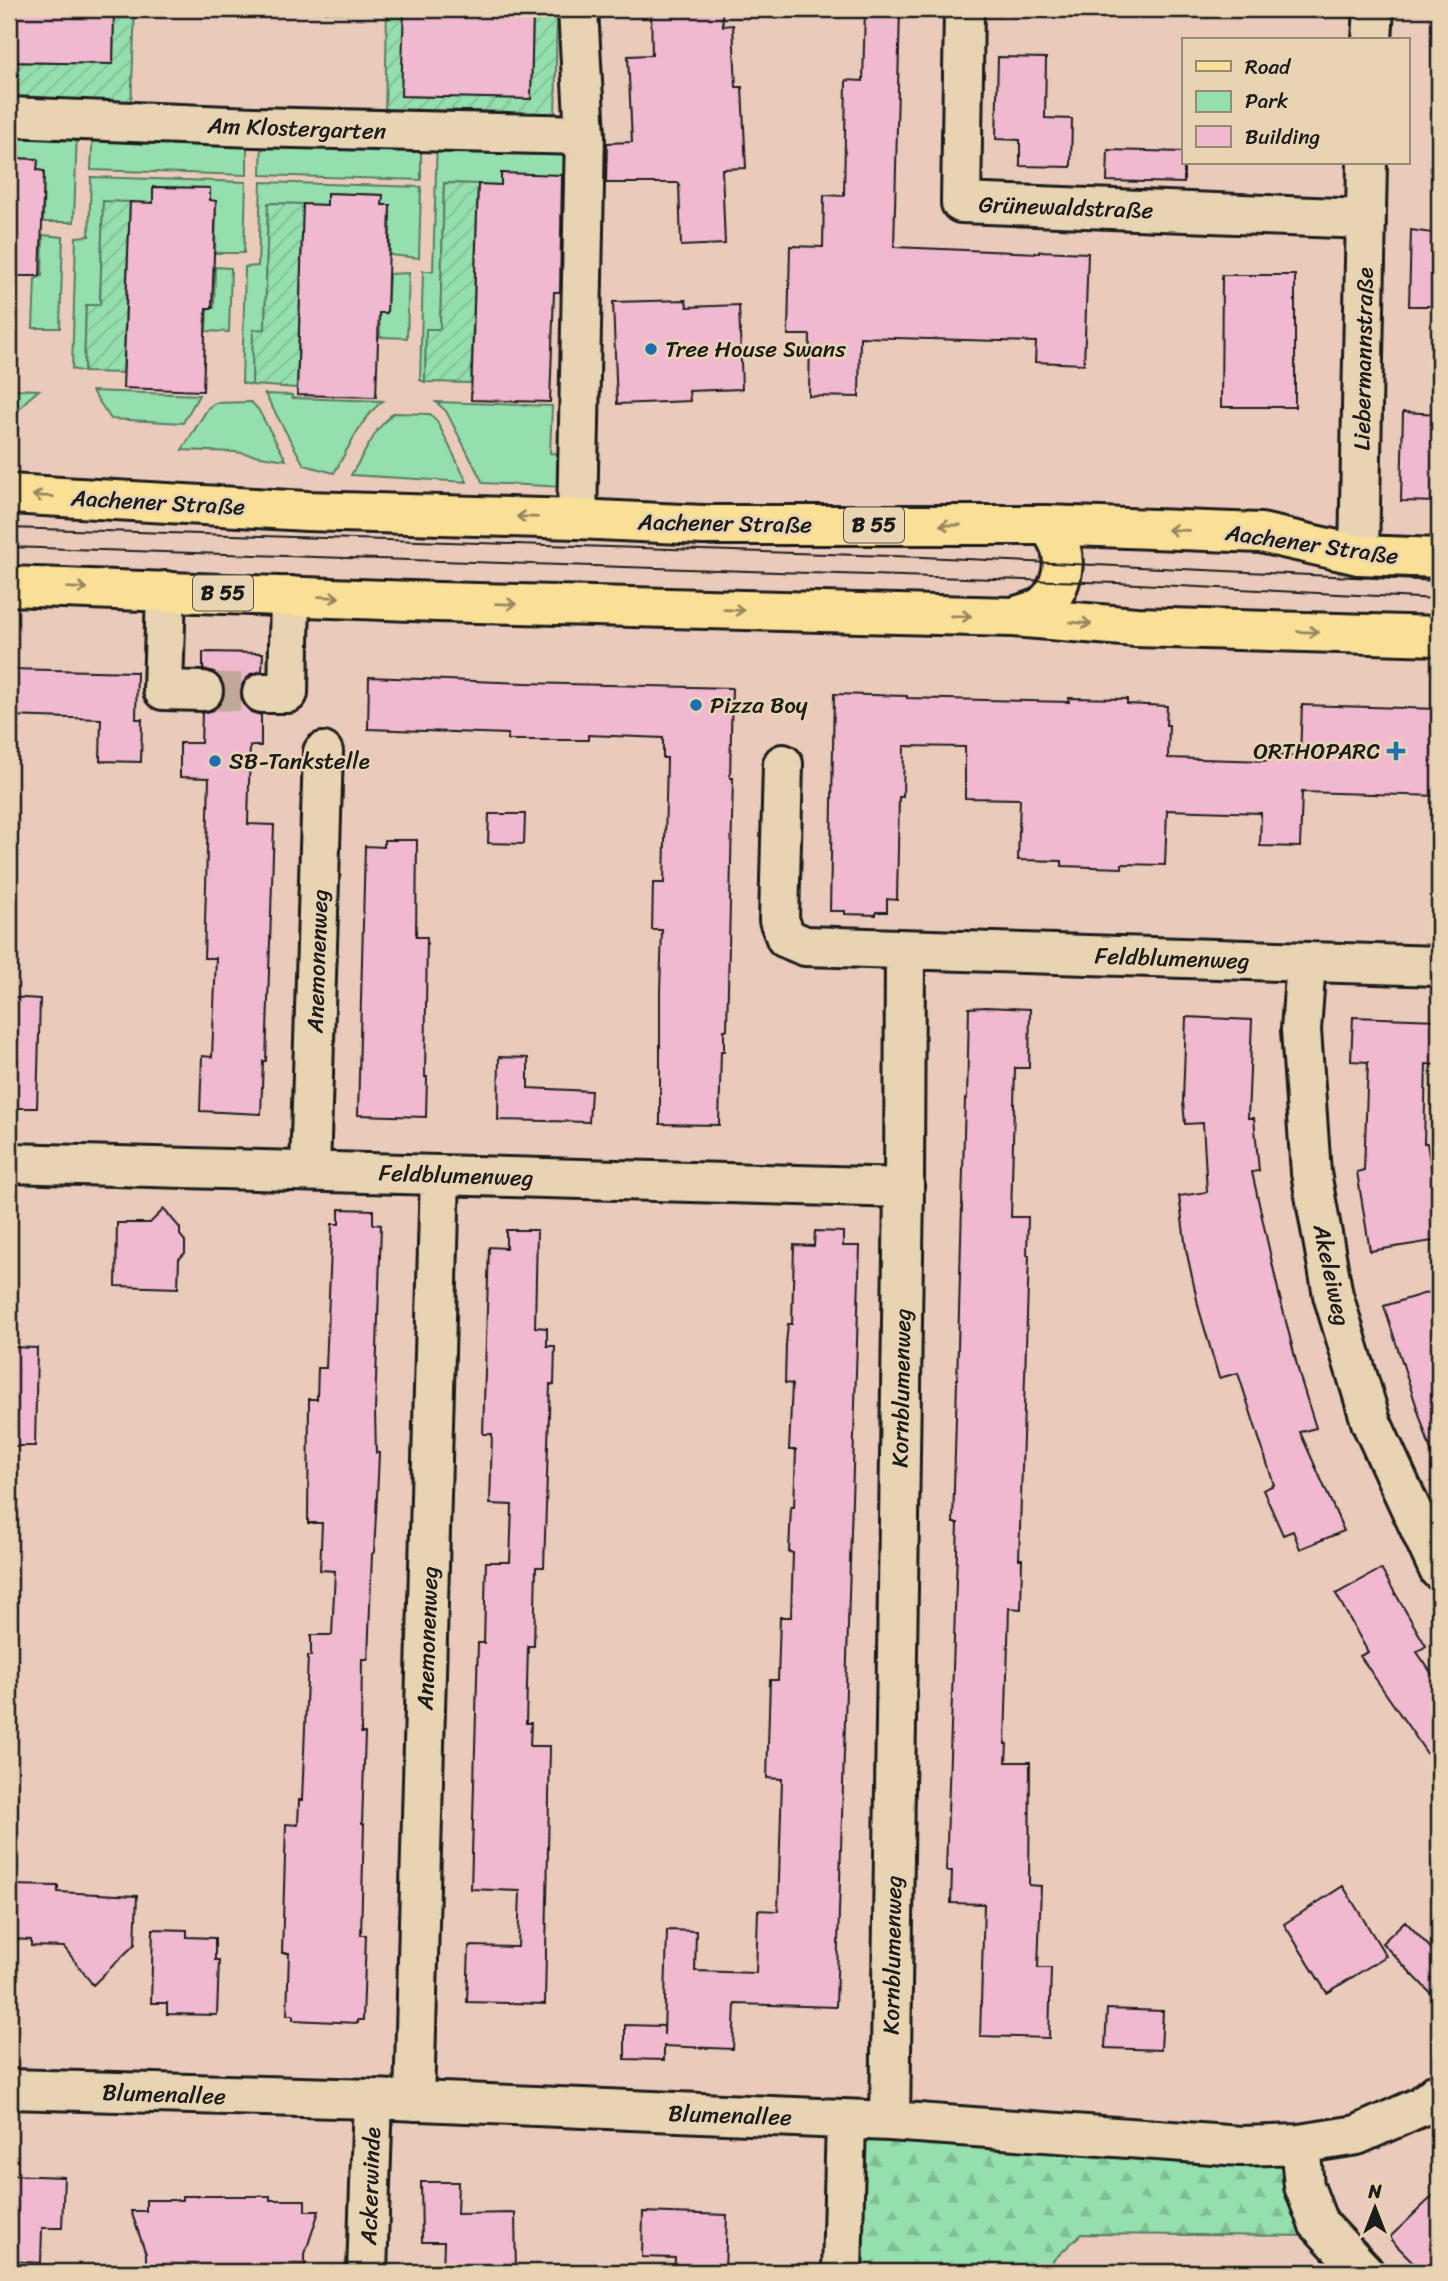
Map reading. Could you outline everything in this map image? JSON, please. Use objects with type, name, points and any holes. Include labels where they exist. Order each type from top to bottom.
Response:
[{"type":"main road","name":"Aachener Straße","points":[[9,494],[307,511],[703,525],[1046,525],[1261,533],[1359,555],[1439,558]]},
{"type":"main road","points":[[1013,617],[1043,606],[1058,587],[1062,556],[1057,539],[1046,525]]},
{"type":"main road","name":"B 55","points":[[9,586],[438,602],[1013,617],[1136,627],[1439,636]]},
{"type":"street","points":[[577,519],[585,135],[578,9]]},
{"type":"street","name":"Grünewaldstraße","points":[[964,9],[961,203],[1365,219]]},
{"type":"street","points":[[1372,38],[1374,9]]},
{"type":"street","name":"Am Klostergarten","points":[[9,117],[254,127],[585,135]]},
{"type":"street","name":"Liebermannstraße","points":[[1359,555],[1367,164]]},
{"type":"street","points":[[166,592],[163,690],[203,691]]},
{"type":"street","points":[[262,693],[288,693],[290,596]]},
{"type":"street","name":"Anemonenweg","points":[[310,1170],[323,752]]},
{"type":"street","points":[[783,764],[779,920],[786,938],[805,946],[905,950]]},
{"type":"street","name":"Feldblumenweg","points":[[905,950],[1439,966]]},
{"type":"street","name":"Kornblumenweg","points":[[890,2122],[905,950]]},
{"type":"street","name":"Akeleiweg","points":[[1306,962],[1301,1030],[1311,1174],[1333,1295],[1371,1422],[1439,1570]]},
{"type":"street","name":"Feldblumenweg","points":[[9,1163],[904,1188]]},
{"type":"street","name":"Anemonenweg","points":[[414,2101],[440,1175]]},
{"type":"street","name":"Blumenallee","points":[[9,2090],[373,2099],[846,2120],[1241,2146],[1300,2144],[1357,2135],[1422,2106],[1439,2092]]},
{"type":"street","name":"Ackerwinde","points":[[367,2272],[373,2099]]},
{"type":"street","points":[[842,2272],[846,2120]]},
{"type":"street","points":[[1300,2144],[1304,2186],[1318,2223],[1364,2272]]},
{"type":"green space","points":[[114,9],[135,9],[131,109],[9,105],[9,62],[113,64]]},
{"type":"green space","points":[[249,9],[352,9],[352,13]]},
{"type":"green space","points":[[387,9],[404,9],[402,96],[531,98],[533,9],[557,9],[555,121],[385,117]]},
{"type":"green space","points":[[9,126],[77,129],[74,222],[43,222],[44,171],[37,170],[38,159],[9,158]]},
{"type":"green space","points":[[93,129],[247,134],[247,175],[91,170]]},
{"type":"green space","points":[[262,134],[421,140],[421,180],[261,175]]},
{"type":"green space","points":[[437,140],[578,144],[575,236],[563,235],[563,185],[501,173],[501,185],[444,183],[440,329],[426,329],[425,382],[420,380],[423,271],[433,271]]},
{"type":"green space","points":[[91,177],[246,182],[244,253],[215,253],[216,202],[210,200],[210,188],[153,187],[153,203],[103,202],[100,306],[86,306],[84,372],[72,369],[76,237],[89,236]]},
{"type":"green space","points":[[261,182],[421,187],[419,258],[390,255],[390,206],[382,205],[382,195],[327,193],[327,205],[268,203],[265,330],[253,330],[252,385],[242,383],[245,267],[258,266]]},
{"type":"green space","points":[[444,183],[478,184],[471,383],[425,382],[426,329],[440,329]]},
{"type":"green space","points":[[103,201],[130,202],[123,373],[84,372],[86,305],[100,305]]},
{"type":"green space","points":[[268,203],[303,204],[297,388],[252,385],[253,330],[265,329]]},
{"type":"green space","points":[[43,235],[63,237],[60,328],[33,328],[35,279],[42,276]]},
{"type":"green space","points":[[215,267],[231,268],[229,332],[206,331],[207,309],[214,308]]},
{"type":"green space","points":[[409,273],[407,338],[380,337],[379,313],[387,313],[389,274]]},
{"type":"green space","points":[[9,389],[39,390],[9,422]]},
{"type":"green space","points":[[92,391],[199,395],[183,423],[111,419]]},
{"type":"green space","points":[[265,394],[292,395],[292,398],[383,401],[368,416],[334,473],[304,465]]},
{"type":"green space","points":[[251,402],[258,409],[286,460],[235,452],[182,450],[208,408],[215,403]]},
{"type":"green space","points":[[436,402],[552,406],[550,453],[568,454],[566,487],[483,483],[446,411]]},
{"type":"green space","points":[[393,413],[430,414],[437,421],[467,482],[351,475],[378,429]]},
{"type":"green space","points":[[852,2126],[1294,2151],[1319,2236],[1081,2234],[1041,2272],[849,2272]]},
{"type":"building","points":[[9,9],[114,9],[113,64],[9,62]]},
{"type":"building","points":[[404,9],[533,9],[531,99],[401,96]]},
{"type":"building","points":[[651,9],[722,9],[723,26],[733,25],[736,87],[742,87],[746,168],[722,169],[725,244],[681,246],[679,183],[606,183],[607,143],[632,142],[628,56],[652,55]]},
{"type":"building","points":[[865,9],[900,9],[894,247],[1088,253],[1084,364],[1035,362],[1036,342],[860,337],[859,397],[809,396],[810,335],[788,335],[790,246],[823,247],[824,195],[844,196],[846,80],[863,81]]},
{"type":"building","points":[[998,57],[1046,58],[1045,118],[1072,119],[1071,167],[1020,166],[1020,140],[996,139]]},
{"type":"building","points":[[1108,150],[1182,152],[1184,183],[1107,181]]},
{"type":"building","points":[[9,158],[38,159],[37,170],[44,171],[40,276],[9,276]]},
{"type":"building","points":[[501,173],[562,175],[560,292],[554,292],[550,402],[471,400],[478,184],[501,185]]},
{"type":"building","points":[[153,187],[210,188],[210,200],[216,201],[212,308],[206,308],[203,391],[123,388],[130,202],[153,203]]},
{"type":"building","points":[[327,193],[383,195],[382,205],[390,205],[387,313],[379,313],[376,397],[297,395],[303,204],[327,205]]},
{"type":"building","points":[[1411,230],[1439,234],[1439,306],[1409,306]]},
{"type":"building","points":[[1222,275],[1295,275],[1295,407],[1221,407]]},
{"type":"building","name":"Tree House Swans","points":[[686,300],[687,307],[739,305],[742,389],[689,391],[690,401],[617,404],[613,302]]},
{"type":"building","points":[[1403,412],[1439,414],[1439,502],[1401,501]]},
{"type":"building","points":[[203,652],[263,653],[262,671],[251,674],[243,683],[240,692],[243,704],[251,712],[261,715],[261,746],[250,746],[248,824],[274,825],[266,1061],[263,1061],[261,1114],[200,1111],[202,1056],[212,1057],[216,958],[204,958],[209,778],[180,777],[180,743],[201,743],[202,713],[214,710],[221,703],[225,692],[222,680],[214,672],[203,669]]},
{"type":"building","points":[[9,669],[137,672],[136,719],[142,719],[141,762],[100,761],[101,719],[9,716]]},
{"type":"building","points":[[369,677],[732,688],[730,778],[733,778],[727,1030],[724,1030],[724,1051],[721,1051],[719,1125],[660,1124],[662,930],[652,930],[653,883],[664,883],[667,758],[663,758],[663,738],[588,735],[588,740],[508,740],[508,734],[368,729]]},
{"type":"building","points":[[834,694],[1069,702],[1069,698],[1127,699],[1127,704],[1167,706],[1168,758],[1268,761],[1268,755],[1300,756],[1302,705],[1439,709],[1439,796],[1302,792],[1300,847],[1260,846],[1261,813],[1167,810],[1165,865],[1122,864],[1122,868],[1062,866],[1062,861],[1018,860],[1020,799],[965,798],[965,747],[904,746],[903,797],[899,797],[897,900],[887,899],[887,912],[876,912],[876,915],[845,914],[845,911],[830,911]]},
{"type":"building","points":[[489,814],[525,814],[524,844],[488,843]]},
{"type":"building","points":[[384,840],[417,840],[416,937],[427,937],[426,1117],[358,1115],[365,846],[384,847]]},
{"type":"building","points":[[9,997],[40,999],[37,1108],[9,1108]]},
{"type":"building","points":[[969,1008],[1030,1009],[1029,1068],[1015,1068],[1011,1217],[1028,1217],[1029,1255],[1019,1559],[1022,1559],[1021,1609],[1009,1608],[1005,1744],[1006,1762],[1030,1762],[1029,1885],[1041,1886],[1038,1968],[1051,1968],[1049,2038],[980,2036],[984,1904],[951,1903],[952,1871],[946,1871],[958,1523],[953,1523]]},
{"type":"building","points":[[1186,1017],[1252,1020],[1248,1118],[1254,1118],[1259,1171],[1252,1172],[1279,1294],[1316,1428],[1300,1432],[1344,1531],[1300,1549],[1293,1531],[1283,1535],[1263,1490],[1274,1485],[1238,1373],[1219,1378],[1199,1309],[1186,1249],[1179,1196],[1207,1192],[1203,1123],[1185,1124],[1183,1101]]},
{"type":"building","points":[[1353,1017],[1439,1020],[1439,1065],[1426,1064],[1424,1143],[1427,1143],[1439,1221],[1439,1240],[1370,1251],[1357,1172],[1364,1170],[1368,1062],[1351,1061]]},
{"type":"building","points":[[499,1057],[528,1058],[528,1088],[591,1091],[589,1122],[498,1120]]},
{"type":"building","points":[[164,1209],[180,1228],[180,1235],[185,1241],[185,1253],[179,1259],[178,1288],[116,1286],[117,1223],[150,1223]]},
{"type":"building","points":[[339,1209],[373,1210],[373,1224],[381,1225],[375,1411],[378,1477],[368,1659],[362,1659],[361,1733],[365,1733],[361,1935],[366,1935],[363,2020],[358,2020],[358,2023],[293,2020],[293,2015],[287,2015],[289,1953],[282,1953],[286,1824],[298,1825],[299,1800],[302,1800],[311,1635],[332,1635],[335,1571],[320,1570],[322,1523],[308,1523],[309,1399],[317,1399],[318,1368],[326,1368],[332,1224],[339,1224]]},
{"type":"building","points":[[506,1230],[537,1230],[535,1327],[547,1328],[547,1346],[555,1346],[554,1385],[550,1384],[544,1567],[536,1567],[534,1646],[528,1646],[526,1723],[531,1723],[530,1746],[550,1746],[545,2004],[467,2002],[469,1946],[518,1947],[520,1891],[471,1889],[478,1643],[484,1643],[486,1562],[510,1562],[512,1505],[490,1504],[492,1434],[483,1434],[489,1247],[506,1248]]},
{"type":"building","points":[[815,1231],[843,1232],[843,1246],[860,1246],[836,2007],[735,2004],[733,2049],[664,2046],[664,2060],[625,2059],[625,2025],[664,2026],[664,2035],[667,1930],[696,1931],[695,1971],[756,1973],[758,1910],[778,1911],[782,1779],[767,1778],[770,1680],[778,1680],[780,1617],[791,1617],[793,1553],[789,1552],[796,1450],[789,1450],[792,1384],[785,1383],[786,1344],[788,1324],[792,1324],[794,1245],[814,1246]]},
{"type":"building","points":[[1439,1289],[1439,1456],[1433,1457],[1384,1306]]},
{"type":"building","points":[[9,1347],[37,1348],[35,1446],[9,1446]]},
{"type":"building","points":[[1381,1569],[1426,1646],[1417,1652],[1439,1684],[1439,1771],[1360,1656],[1368,1652],[1336,1594]]},
{"type":"building","points":[[9,1885],[58,1886],[58,1892],[137,1896],[135,1944],[93,1985],[64,1947],[31,1946],[31,1940],[9,1939]]},
{"type":"building","points":[[1343,1886],[1386,1956],[1327,1993],[1284,1924]]},
{"type":"building","points":[[1405,1921],[1439,1957],[1439,2002],[1382,1943]]},
{"type":"building","points":[[153,1929],[187,1930],[187,1937],[215,1938],[215,1960],[219,1960],[217,2015],[167,2014],[167,2003],[151,2003]]},
{"type":"building","points":[[1107,2009],[1163,2011],[1161,2050],[1105,2048]]},
{"type":"building","points":[[9,2175],[64,2177],[62,2228],[42,2228],[41,2263],[9,2261]]},
{"type":"building","points":[[421,2182],[458,2182],[457,2214],[515,2213],[516,2272],[443,2272],[444,2242],[422,2242]]},
{"type":"building","points":[[1439,2190],[1439,2272],[1423,2272],[1389,2238]]},
{"type":"building","points":[[182,2196],[270,2196],[270,2200],[305,2200],[305,2211],[319,2211],[305,2254],[305,2266],[146,2266],[146,2254],[131,2211],[146,2211],[146,2200],[182,2200]]},
{"type":"building","points":[[643,2212],[727,2215],[725,2272],[674,2272],[675,2258],[642,2257]]},
{"type":"tunnel","points":[[203,691],[262,693]]},
{"type":"tram line","points":[[9,528],[923,557],[1439,581]]},
{"type":"tram line","points":[[9,547],[1117,583],[1439,599]]},
{"type":"place","name":"Tree House Swans","points":[[651,349]]},
{"type":"place","name":"Pizza Boy","points":[[696,705]]},
{"type":"place","name":"ORTHOPARC","points":[[1396,751]]},
{"type":"place","name":"SB-Tankstelle","points":[[215,761]]}]
